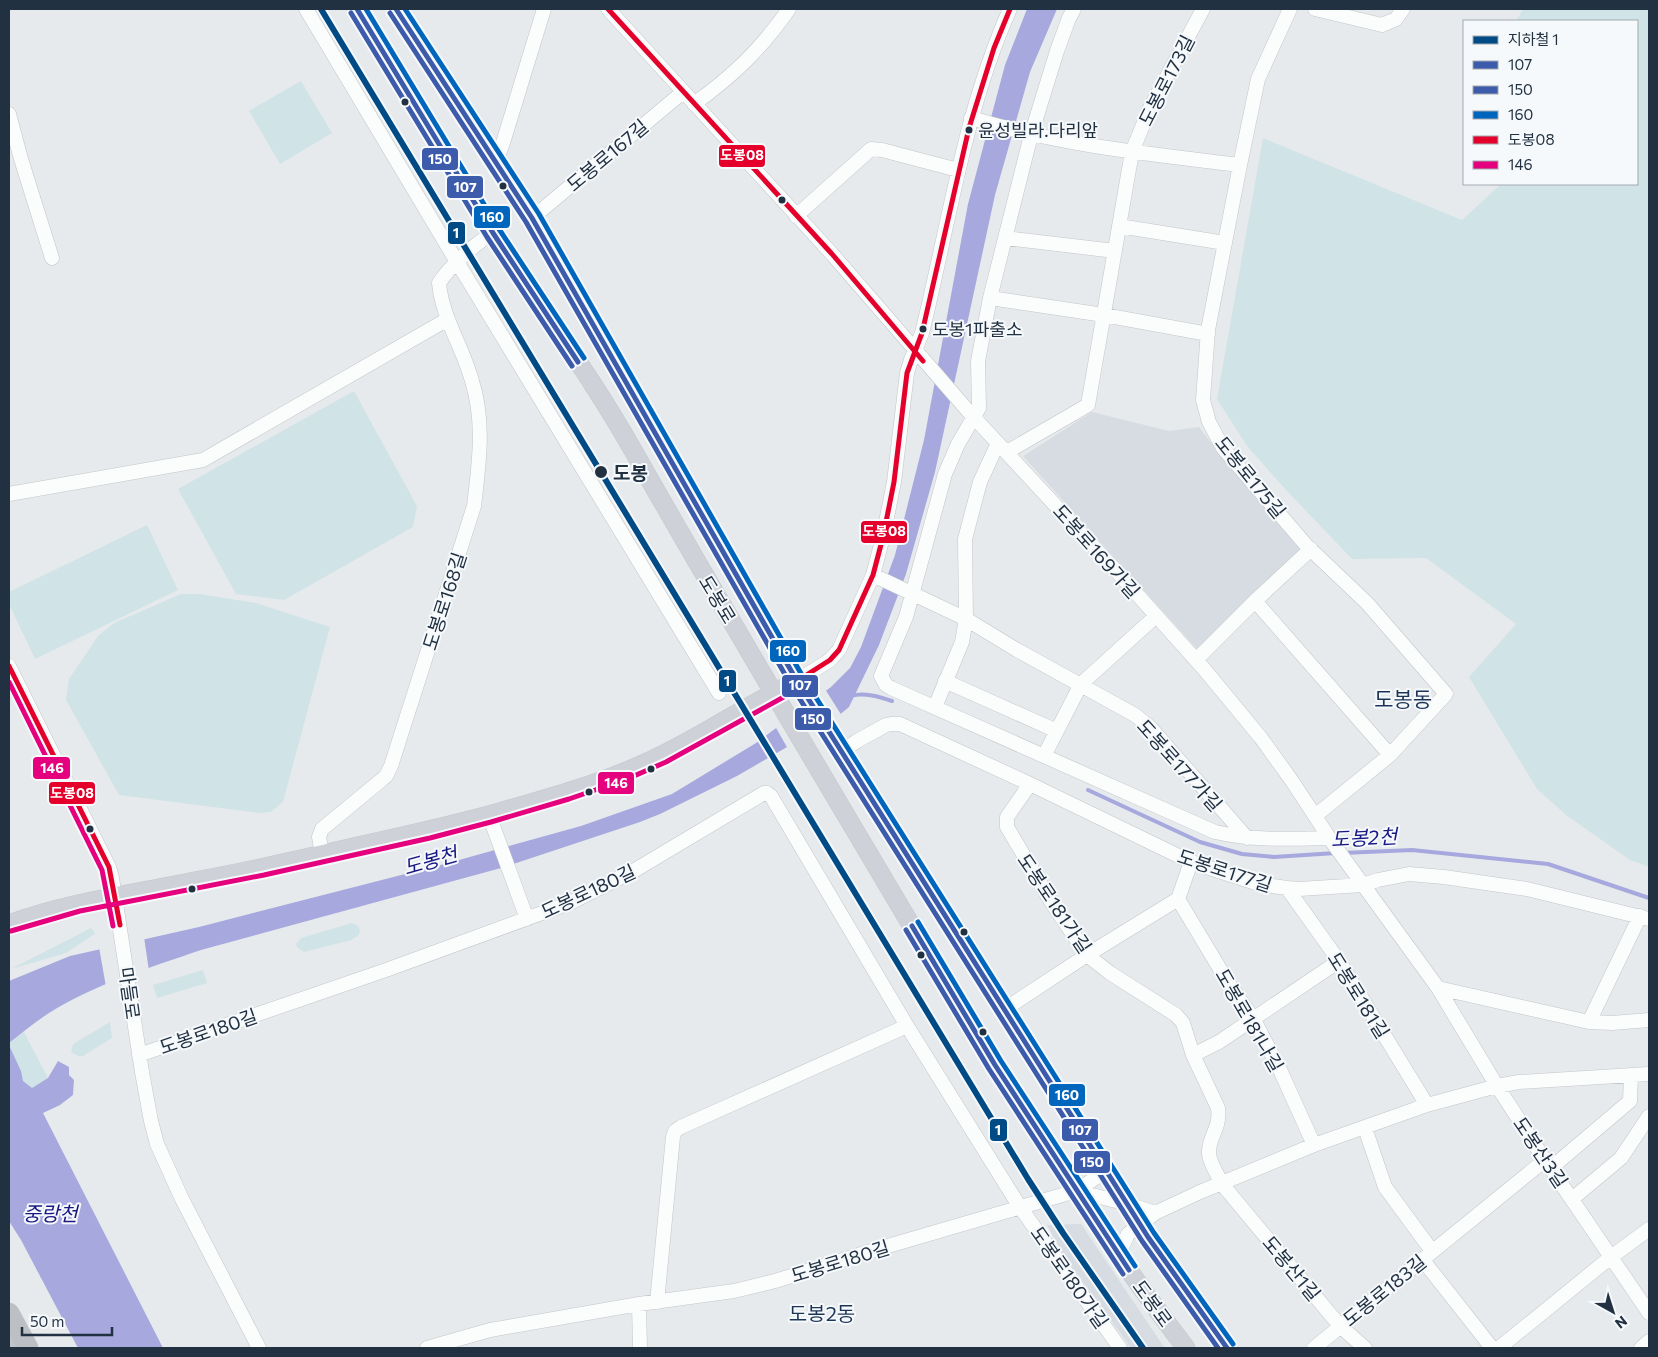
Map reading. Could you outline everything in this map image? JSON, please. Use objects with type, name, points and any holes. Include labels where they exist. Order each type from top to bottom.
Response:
[{"type":"highway","points":[[9,1314],[28,1348]]},
{"type":"main road","name":"도봉로","points":[[357,9],[493,233],[627,440],[674,524],[814,762],[995,1065],[1120,1258],[1186,1348]]},
{"type":"main road","name":"도봉로","points":[[396,9],[532,218],[801,687],[839,749],[1140,1224],[1227,1348]]},
{"type":"main road","points":[[9,924],[28,917],[116,897],[322,854],[489,815],[590,785],[644,764],[778,700],[801,687]]},
{"type":"street","points":[[306,9],[719,693]]},
{"type":"street","points":[[496,160],[544,9]]},
{"type":"street","name":"도봉로169가길","points":[[608,9],[796,216],[971,415],[1196,660],[1261,738],[1330,840],[1361,881]]},
{"type":"street","points":[[694,104],[715,90],[750,59],[789,9]]},
{"type":"street","points":[[801,687],[839,650],[875,576],[894,482],[907,373],[919,356],[958,170],[994,48],[1010,9]]},
{"type":"street","points":[[911,592],[945,474],[971,415],[979,408],[978,361],[990,298],[1028,134],[1056,51],[1074,9]]},
{"type":"street","name":"도봉로173길","points":[[1003,448],[1088,405],[1132,152],[1150,108],[1203,9]]},
{"type":"street","name":"도봉로175길","points":[[1290,9],[1258,79],[1208,334],[1203,400],[1209,422],[1222,448],[1311,549],[1367,604],[1446,694],[1390,755],[1315,816]]},
{"type":"street","points":[[1315,9],[1382,25],[1396,19],[1403,9]]},
{"type":"street","name":"도봉로167길","points":[[532,218],[683,92]]},
{"type":"street","points":[[9,114],[15,159],[52,258]]},
{"type":"street","points":[[974,119],[1028,134],[1132,152]]},
{"type":"street","points":[[796,216],[871,149],[882,150],[958,170]]},
{"type":"street","name":"도봉로173길","points":[[1132,152],[1240,166]]},
{"type":"street","points":[[1119,226],[1225,243]]},
{"type":"street","name":"도봉로168길","points":[[322,854],[319,837],[322,829],[386,776],[392,766],[474,506],[480,462],[479,411],[473,382],[448,319],[439,283],[458,262],[493,233]]},
{"type":"street","points":[[1005,238],[1115,251]]},
{"type":"street","points":[[990,298],[1104,315],[1208,334]]},
{"type":"street","points":[[9,494],[203,460],[448,319]]},
{"type":"street","points":[[935,707],[962,642],[966,619],[966,538],[980,482],[1003,448]]},
{"type":"street","points":[[1196,660],[1311,549]]},
{"type":"street","name":"도봉로177가길","points":[[875,576],[966,619],[1017,650],[1135,715],[1150,727],[1246,838]]},
{"type":"street","name":"도봉로177길","points":[[911,592],[906,617],[881,676],[886,685],[891,688],[1215,832],[1246,838],[1330,840]]},
{"type":"street","points":[[1255,601],[1390,755]]},
{"type":"street","points":[[1044,756],[1081,684],[1156,616]]},
{"type":"street","name":"마들로","points":[[9,666],[109,867],[116,897],[139,1055],[151,1121],[164,1160],[182,1199],[259,1348]]},
{"type":"street","points":[[945,681],[1057,731]]},
{"type":"street","name":"도봉로177길","points":[[839,749],[886,725],[896,724],[904,726],[1030,784],[1191,862],[1258,884],[1287,888],[1378,880],[1409,874],[1444,877],[1527,889],[1645,918],[1589,1022]]},
{"type":"street","name":"도봉로181가길","points":[[1030,784],[1007,817],[1007,828],[1052,903],[1087,955],[1110,973],[1176,1015],[1183,1023],[1194,1055],[1218,1108],[1220,1117],[1209,1146],[1209,1157],[1222,1184]]},
{"type":"street","name":"도봉로180길","points":[[139,1055],[386,970],[525,914],[572,902],[667,851],[764,793],[767,793],[771,796],[906,1026],[1020,1207]]},
{"type":"street","points":[[489,815],[525,914]]},
{"type":"street","points":[[1005,1009],[1087,955],[1178,899],[1191,862]]},
{"type":"street","name":"도봉산3길","points":[[1361,881],[1438,988],[1497,1086],[1649,1313]]},
{"type":"street","name":"도봉로181길","points":[[1287,888],[1338,961],[1427,1105]]},
{"type":"street","name":"도봉로181나길","points":[[1178,899],[1229,984],[1253,1018],[1281,1072],[1314,1146]]},
{"type":"street","points":[[1194,1055],[1219,1042],[1338,961]]},
{"type":"street","points":[[1438,988],[1589,1022],[1612,1023],[1649,1020]]},
{"type":"street","points":[[657,1302],[670,1163],[675,1131],[906,1026]]},
{"type":"street","points":[[1120,1258],[1128,1234],[1155,1214],[1200,1192],[1314,1146],[1427,1105],[1519,1082],[1649,1074]]},
{"type":"street","points":[[1548,1164],[1630,1101],[1631,1075]]},
{"type":"street","points":[[1572,1199],[1620,1158],[1649,1116]]},
{"type":"street","name":"도봉로183길","points":[[1365,1128],[1385,1187],[1427,1255]]},
{"type":"street","name":"도봉로183길","points":[[1314,1348],[1427,1255],[1548,1164]]},
{"type":"street","name":"도봉로180길","points":[[426,1348],[490,1330],[639,1304],[734,1291],[775,1281],[1076,1191],[1106,1171]]},
{"type":"street","name":"도봉산1길","points":[[1222,1184],[1340,1326],[1365,1348]]},
{"type":"street","points":[[1076,1191],[1128,1204],[1155,1214]]},
{"type":"street","name":"도봉로180가길","points":[[1020,1207],[1120,1348]]},
{"type":"street","points":[[1499,1348],[1649,1229]]},
{"type":"street","points":[[1427,1255],[1492,1348]]},
{"type":"street","points":[[639,1304],[640,1348]]},
{"type":"street","points":[[1641,1348],[1649,1341]]},
{"type":"shaded area","points":[[1523,9],[1649,9],[1649,867],[1630,860],[1566,815],[1537,789],[1469,677],[1516,624],[1426,558],[1352,559],[1247,446],[1217,399],[1263,138],[1462,220],[1500,185],[1638,185],[1638,20],[1517,20]]},
{"type":"shaded area","points":[[301,81],[332,133],[280,164],[249,111]]},
{"type":"shaded area","points":[[354,391],[417,506],[413,527],[284,600],[236,594],[178,489]]},
{"type":"shaded area","points":[[1092,412],[1169,431],[1199,427],[1219,453],[1306,545],[1197,649],[1023,456]]},
{"type":"shaded area","points":[[147,525],[178,590],[35,659],[9,604],[9,592]]},
{"type":"shaded area","points":[[181,594],[199,594],[256,603],[330,627],[283,802],[271,812],[259,813],[119,795],[66,700],[69,679],[98,636],[114,623]]},
{"type":"shaded area","points":[[352,923],[357,925],[360,930],[359,935],[351,940],[304,952],[297,947],[296,944],[301,938]]},
{"type":"shaded area","points":[[91,928],[95,934],[66,953],[11,969]]},
{"type":"shaded area","points":[[203,970],[207,983],[157,998],[153,985]]},
{"type":"shaded area","points":[[110,1022],[112,1038],[83,1056],[78,1056],[71,1052],[73,1044]]},
{"type":"shaded area","points":[[24,1032],[48,1078],[32,1088],[22,1081],[21,1071],[9,1045],[9,1043]]},
{"type":"shaded area","points":[[1081,1224],[1165,1348],[1131,1348],[1063,1254],[1047,1225]]},
{"type":"water","name":"도봉천","points":[[1027,9],[1057,9],[1030,72],[995,195],[935,472],[906,574],[879,645],[849,707],[832,721],[737,776],[640,822],[501,868],[201,950],[142,970],[85,993],[44,1016],[9,1043],[9,981],[70,956],[199,927],[452,862],[581,826],[672,794],[756,743],[831,687],[850,668],[861,647],[895,555],[924,440],[968,204],[1005,65]]},
{"type":"water","name":"중랑천","points":[[9,1045],[21,1071],[23,1081],[32,1088],[48,1078],[58,1061],[69,1067],[69,1075],[74,1080],[73,1095],[60,1105],[43,1113],[163,1348],[78,1348],[9,1221]]},
{"type":"pier","points":[[825,689],[842,716],[788,749],[775,726]]},
{"type":"pier","points":[[144,937],[149,971],[106,987],[99,947]]},
{"type":"waterway","name":"도봉2천","points":[[851,696],[867,695],[892,701]]},
{"type":"waterway","name":"도봉2천","points":[[1088,790],[1200,842],[1242,854],[1274,857],[1336,853]]},
{"type":"waterway","name":"도봉2천","points":[[1343,853],[1412,850],[1548,864],[1649,898]]},
{"type":"tunnel","points":[[9,1336],[16,1348]]},
{"type":"metro line","name":"1","points":[[321,9],[1028,1179],[1143,1348]]},
{"type":"transit line","name":"107","points":[[357,9],[493,233],[578,362]]},
{"type":"transit line","name":"160","points":[[366,9],[499,229],[584,358]]},
{"type":"transit line","name":"107","points":[[396,9],[532,218],[797,681],[1148,1237],[1227,1348]]},
{"type":"transit line","name":"160","points":[[405,9],[539,214],[803,677],[1154,1233],[1233,1344]]},
{"type":"transit line","name":"도봉08","points":[[608,9],[832,254],[923,361]]},
{"type":"transit line","name":"도봉08","points":[[797,681],[830,660],[839,650],[873,575],[894,482],[907,373],[922,333],[969,128],[994,48],[1010,9]]},
{"type":"transit line","name":"150","points":[[351,13],[487,237],[572,366]]},
{"type":"transit line","name":"150","points":[[390,13],[526,222],[791,685],[1142,1241],[1218,1348]]},
{"type":"transit line","name":"도봉08","points":[[9,666],[109,867],[120,925]]},
{"type":"transit line","name":"146","points":[[9,682],[102,870],[113,926]]},
{"type":"transit line","name":"146","points":[[11,931],[80,911],[264,875],[430,838],[569,799],[627,779],[666,762],[800,688]]},
{"type":"transit line","name":"160","points":[[918,922],[1001,1061],[1135,1266]]},
{"type":"transit line","name":"107","points":[[912,926],[995,1065],[1129,1270]]},
{"type":"transit line","name":"150","points":[[906,930],[989,1069],[1123,1274]]},
{"type":"place","name":"윤성빌라.다리앞","points":[[969,130]]},
{"type":"place","name":"도봉1파출소","points":[[923,329]]},
{"type":"place","name":"도봉","points":[[601,472]]},
{"type":"district","name":"도봉동","points":[[1403,698]]},
{"type":"district","name":"도봉2동","points":[[822,1313]]}]
